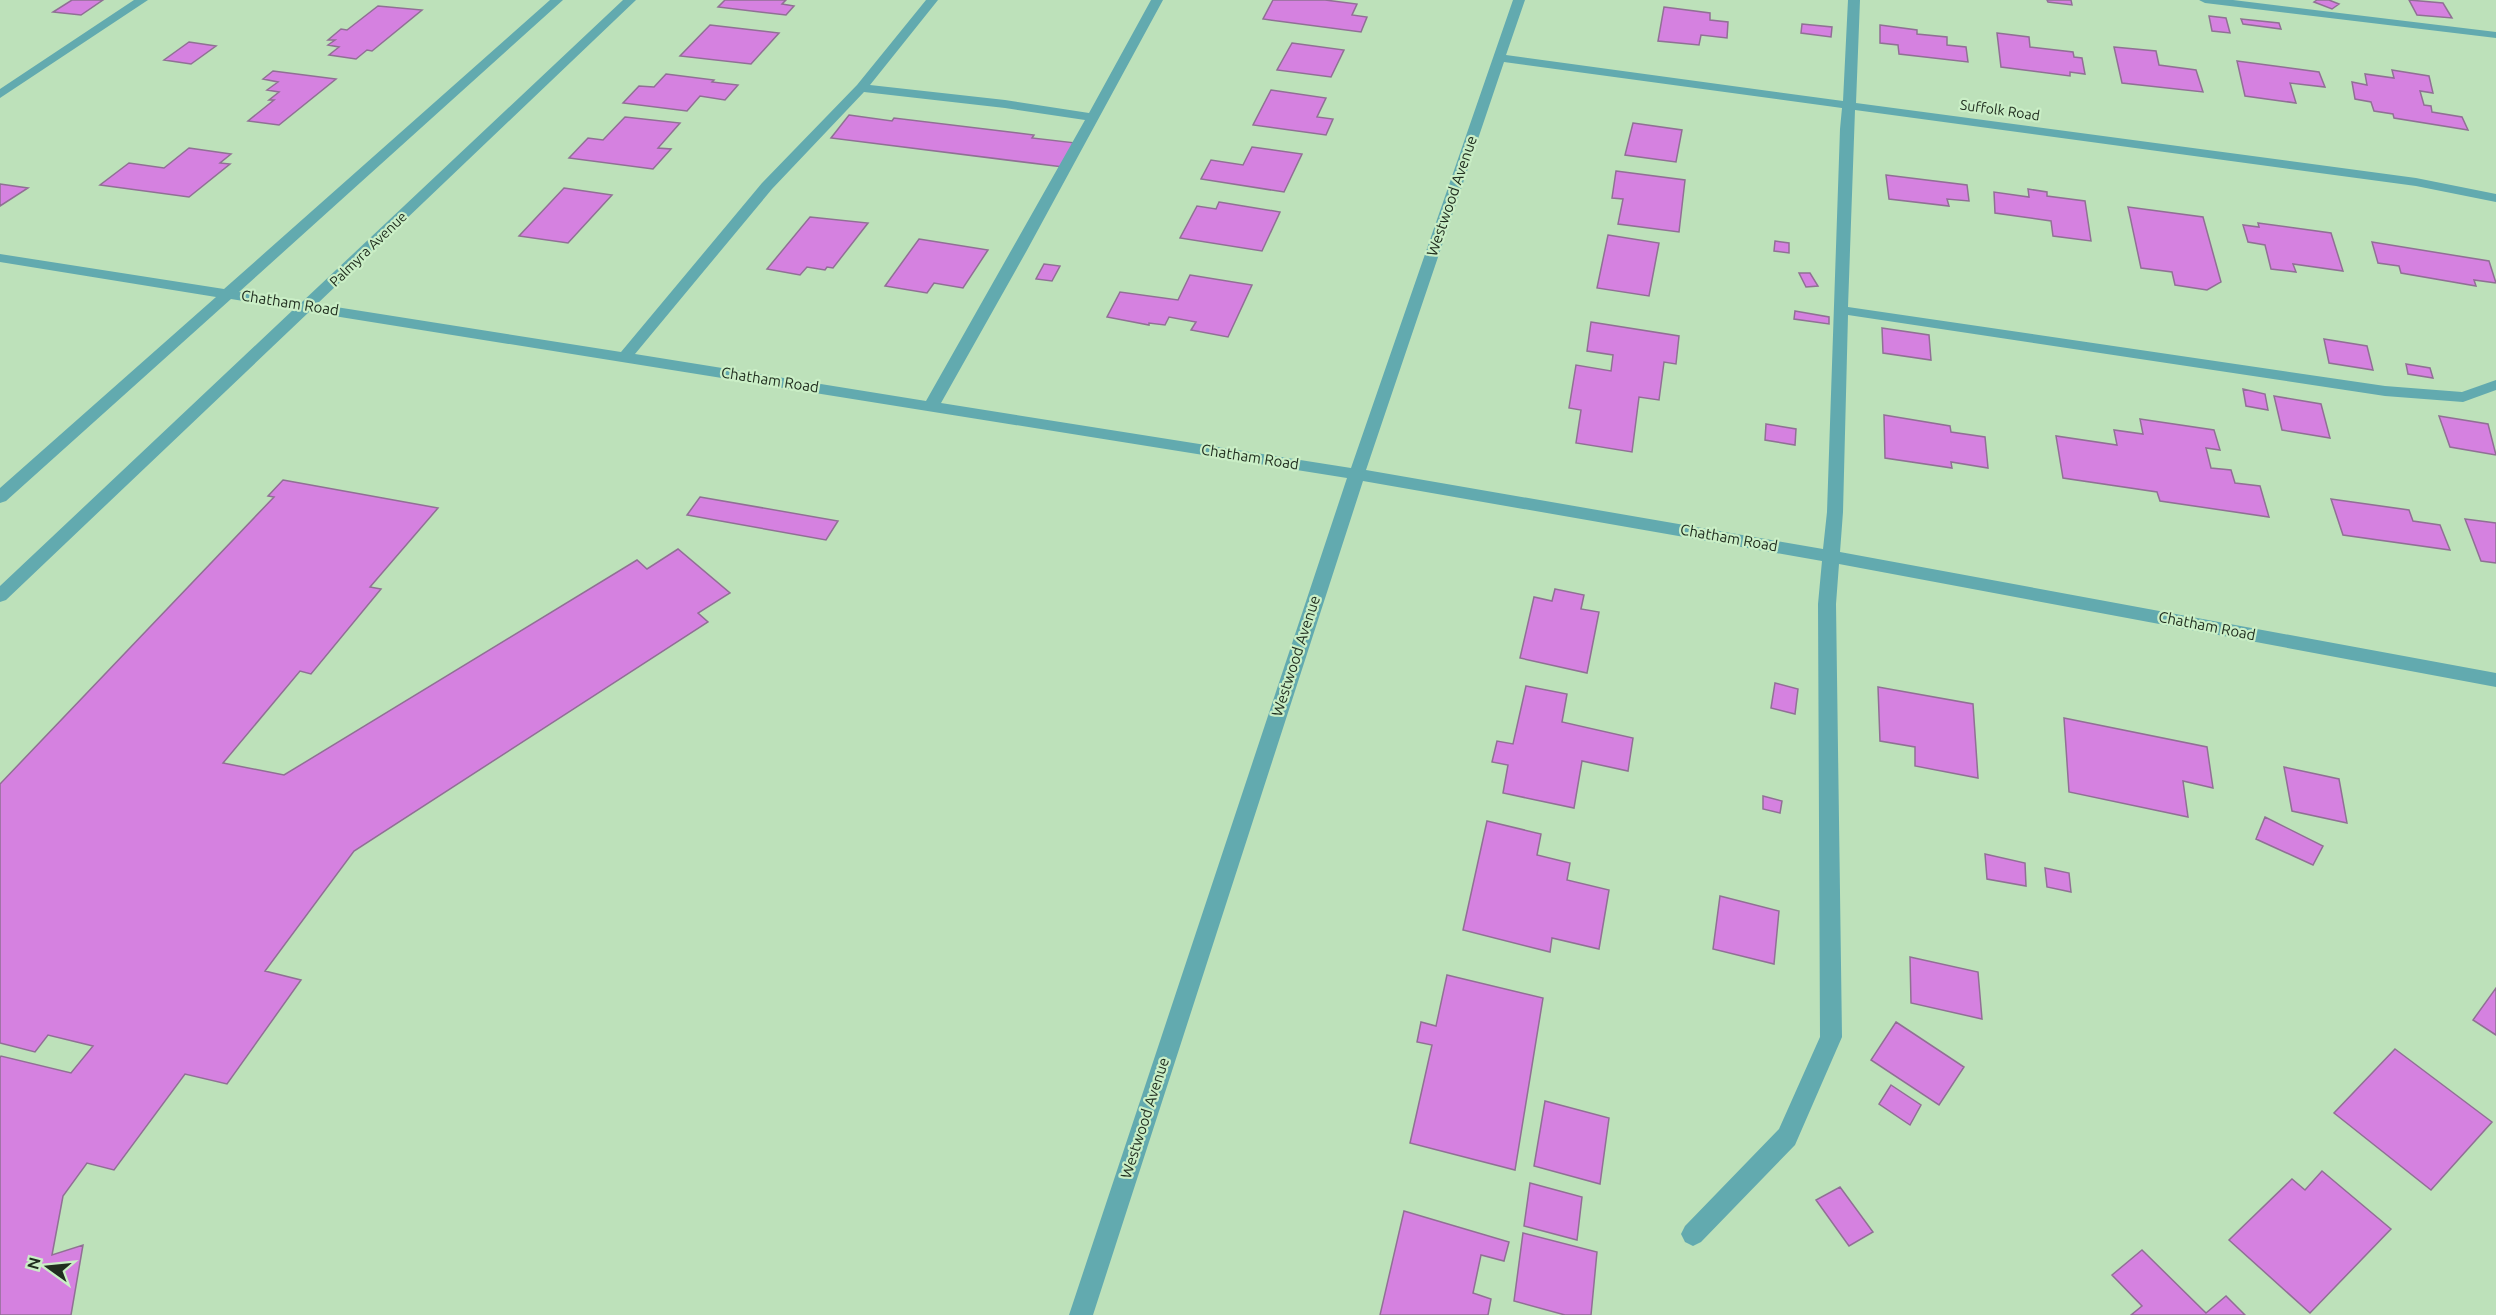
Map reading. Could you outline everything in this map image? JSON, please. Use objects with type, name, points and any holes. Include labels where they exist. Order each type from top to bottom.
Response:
[{"type":"street","points":[[0,94],[142,0]]},
{"type":"street","points":[[0,496],[557,0]]},
{"type":"street","name":"Palmyra Avenue","points":[[0,596],[630,0]]},
{"type":"street","points":[[625,357],[767,186],[861,88],[932,0]]},
{"type":"street","points":[[931,406],[1019,252],[1157,0]]},
{"type":"street","name":"Westwood Avenue","points":[[1081,1315],[1356,474],[1519,0]]},
{"type":"street","points":[[1693,1234],[1787,1137],[1831,1037],[1827,604],[1836,512],[1848,105],[1852,82],[1854,0]]},
{"type":"street","points":[[2205,0],[2496,35]]},
{"type":"street","name":"Suffolk Road","points":[[1499,58],[2416,182],[2496,198]]},
{"type":"street","points":[[861,88],[1005,104],[1092,117]]},
{"type":"street","name":"Chatham Road","points":[[0,258],[1356,474],[1831,556],[2496,680]]},
{"type":"street","points":[[1842,310],[2385,391],[2463,397],[2496,385]]},
{"type":"building","points":[[72,0],[103,0],[81,15],[53,12]]},
{"type":"building","points":[[725,0],[786,0],[782,4],[794,6],[786,15],[718,7]]},
{"type":"building","points":[[1273,0],[1325,0],[1357,4],[1352,15],[1367,17],[1361,32],[1263,19]]},
{"type":"building","points":[[2047,0],[2071,0],[2072,5],[2048,2]]},
{"type":"building","points":[[2329,0],[2339,4],[2332,9],[2314,2]]},
{"type":"building","points":[[2409,0],[2443,3],[2452,18],[2417,15]]},
{"type":"building","points":[[378,6],[422,10],[372,51],[367,50],[356,59],[329,55],[339,47],[328,45],[335,40],[328,40],[341,29],[347,30]]},
{"type":"building","points":[[1664,7],[1710,13],[1710,20],[1728,22],[1727,38],[1701,35],[1699,45],[1658,41]]},
{"type":"building","points":[[2209,16],[2226,18],[2230,33],[2212,31]]},
{"type":"building","points":[[2241,19],[2279,23],[2281,29],[2243,24]]},
{"type":"building","points":[[1802,24],[1832,27],[1831,37],[1801,33]]},
{"type":"building","points":[[710,25],[779,33],[751,64],[680,56]]},
{"type":"building","points":[[1880,25],[1917,30],[1917,34],[1947,37],[1947,45],[1966,47],[1968,62],[1899,54],[1898,45],[1880,43]]},
{"type":"building","points":[[1997,33],[2029,37],[2030,47],[2073,52],[2074,57],[2082,58],[2085,74],[2070,72],[2070,76],[2001,67]]},
{"type":"building","points":[[189,42],[216,46],[191,64],[164,60]]},
{"type":"building","points":[[1292,43],[1344,50],[1331,77],[1277,70]]},
{"type":"building","points":[[2114,47],[2156,51],[2159,65],[2196,70],[2203,92],[2122,83]]},
{"type":"building","points":[[2237,61],[2319,72],[2325,87],[2290,83],[2296,103],[2245,96]]},
{"type":"building","points":[[2392,70],[2429,76],[2433,93],[2420,91],[2424,105],[2431,106],[2432,112],[2462,117],[2468,130],[2394,118],[2393,114],[2374,111],[2371,102],[2355,99],[2352,82],[2367,85],[2365,74],[2394,78]]},
{"type":"building","points":[[273,71],[336,79],[279,125],[248,121],[274,100],[269,100],[279,92],[267,90],[278,82],[263,79]]},
{"type":"building","points":[[666,74],[738,85],[725,100],[700,96],[687,111],[623,103],[639,86],[654,87]]},
{"type":"building","points":[[1271,90],[1326,98],[1317,117],[1333,119],[1326,135],[1253,125]]},
{"type":"building","points":[[849,115],[892,121],[894,118],[1034,135],[1032,138],[1076,143],[1063,167],[831,138]]},
{"type":"building","points":[[625,117],[680,123],[658,148],[671,149],[653,169],[569,158],[588,138],[603,140]]},
{"type":"building","points":[[1633,123],[1682,130],[1676,162],[1625,155]]},
{"type":"building","points":[[1252,147],[1302,154],[1284,192],[1201,179],[1211,160],[1243,165]]},
{"type":"building","points":[[189,148],[231,154],[220,163],[230,164],[189,197],[100,185],[129,163],[164,168]]},
{"type":"building","points":[[1616,171],[1685,180],[1679,232],[1618,224],[1623,199],[1612,198]]},
{"type":"building","points":[[1886,175],[1967,185],[1969,201],[1947,199],[1949,206],[1889,199]]},
{"type":"building","points":[[0,184],[28,188],[0,206]]},
{"type":"building","points":[[564,188],[612,195],[568,243],[519,236]]},
{"type":"building","points":[[2028,189],[2047,192],[2047,196],[2085,201],[2091,241],[2053,236],[2051,221],[1995,213],[1994,192],[2029,197]]},
{"type":"building","points":[[1219,202],[1280,212],[1262,251],[1180,238],[1197,206],[1216,209]]},
{"type":"building","points":[[2128,207],[2203,217],[2221,282],[2207,290],[2175,285],[2172,272],[2141,268]]},
{"type":"building","points":[[810,217],[868,223],[833,268],[827,267],[825,270],[807,267],[800,275],[767,269]]},
{"type":"building","points":[[2258,223],[2331,233],[2343,271],[2293,264],[2296,272],[2271,269],[2265,245],[2248,242],[2243,225],[2259,227]]},
{"type":"building","points":[[1608,235],[1659,243],[1649,296],[1597,288]]},
{"type":"building","points":[[919,239],[988,250],[963,288],[934,283],[927,293],[885,286]]},
{"type":"building","points":[[1775,241],[1789,243],[1789,253],[1774,251]]},
{"type":"building","points":[[2372,242],[2489,261],[2496,283],[2474,280],[2476,286],[2401,273],[2399,266],[2378,263]]},
{"type":"building","points":[[1044,264],[1060,266],[1052,281],[1036,279]]},
{"type":"building","points":[[1799,273],[1810,273],[1818,286],[1806,287]]},
{"type":"building","points":[[1190,275],[1252,285],[1228,337],[1191,330],[1196,322],[1169,317],[1165,325],[1149,323],[1149,325],[1107,317],[1120,292],[1178,300]]},
{"type":"building","points":[[1795,311],[1829,317],[1829,324],[1794,319]]},
{"type":"building","points":[[1591,322],[1679,336],[1676,364],[1664,362],[1659,400],[1639,397],[1632,452],[1576,443],[1581,410],[1569,408],[1576,365],[1611,371],[1613,355],[1587,351]]},
{"type":"building","points":[[1882,328],[1929,335],[1931,360],[1883,353]]},
{"type":"building","points":[[2324,339],[2367,346],[2373,370],[2329,363]]},
{"type":"building","points":[[2406,364],[2430,368],[2433,378],[2408,374]]},
{"type":"building","points":[[2243,389],[2265,394],[2268,410],[2246,406]]},
{"type":"building","points":[[2274,396],[2321,404],[2330,438],[2282,430]]},
{"type":"building","points":[[1884,415],[1950,426],[1951,432],[1985,437],[1988,468],[1951,462],[1952,468],[1885,458]]},
{"type":"building","points":[[2439,416],[2488,424],[2496,455],[2450,447]]},
{"type":"building","points":[[2140,419],[2214,430],[2220,450],[2206,448],[2211,468],[2231,470],[2235,483],[2260,486],[2269,517],[2160,501],[2157,492],[2063,478],[2056,436],[2117,445],[2114,430],[2143,434]]},
{"type":"building","points":[[1766,424],[1796,429],[1795,445],[1765,440]]},
{"type":"building","points":[[283,480],[438,508],[370,587],[381,589],[311,674],[300,671],[223,763],[284,775],[637,560],[647,569],[678,549],[730,593],[698,613],[708,622],[354,851],[265,971],[301,980],[227,1084],[185,1074],[114,1170],[87,1163],[63,1196],[52,1255],[83,1245],[71,1315],[0,1315],[0,1058],[1,1056],[71,1073],[93,1046],[48,1035],[35,1052],[0,1043],[0,784],[274,497],[268,496]]},
{"type":"building","points":[[700,497],[838,521],[826,540],[687,515]]},
{"type":"building","points":[[2331,499],[2409,510],[2413,521],[2440,525],[2450,550],[2343,535]]},
{"type":"building","points":[[2465,519],[2496,523],[2496,563],[2481,561]]},
{"type":"building","points":[[1555,589],[1584,595],[1581,609],[1599,612],[1587,673],[1520,658],[1534,597],[1552,601]]},
{"type":"building","points":[[1775,683],[1798,689],[1795,714],[1771,708]]},
{"type":"building","points":[[1526,686],[1567,694],[1562,722],[1633,738],[1628,771],[1582,761],[1574,808],[1503,793],[1508,765],[1492,762],[1497,741],[1513,744]]},
{"type":"building","points":[[1878,687],[1973,704],[1978,778],[1915,766],[1915,747],[1880,741]]},
{"type":"building","points":[[2064,718],[2207,747],[2213,788],[2183,781],[2188,817],[2069,792]]},
{"type":"building","points":[[2284,767],[2339,779],[2347,823],[2292,811]]},
{"type":"building","points":[[1763,796],[1782,801],[1780,813],[1763,809]]},
{"type":"building","points":[[2265,817],[2323,846],[2313,865],[2256,839]]},
{"type":"building","points":[[1487,821],[1541,834],[1537,855],[1570,863],[1567,880],[1609,890],[1599,949],[1552,938],[1550,952],[1463,930]]},
{"type":"building","points":[[1985,854],[2025,863],[2026,886],[1987,879]]},
{"type":"building","points":[[2045,868],[2069,873],[2071,892],[2047,887]]},
{"type":"building","points":[[1720,896],[1779,911],[1774,964],[1713,949]]},
{"type":"building","points":[[1910,957],[1978,972],[1982,1019],[1911,1003]]},
{"type":"building","points":[[1447,975],[1543,998],[1515,1170],[1410,1143],[1432,1045],[1417,1042],[1421,1022],[1436,1026]]},
{"type":"building","points":[[2496,988],[2496,1035],[2473,1020]]},
{"type":"building","points":[[1896,1022],[1964,1067],[1939,1105],[1871,1060]]},
{"type":"building","points":[[2395,1049],[2492,1122],[2431,1190],[2334,1113]]},
{"type":"building","points":[[1891,1085],[1921,1105],[1910,1125],[1879,1104]]},
{"type":"building","points":[[1545,1101],[1609,1118],[1600,1184],[1534,1166]]},
{"type":"building","points":[[2322,1171],[2391,1229],[2310,1313],[2229,1240],[2292,1179],[2305,1190]]},
{"type":"building","points":[[1530,1183],[1582,1197],[1577,1240],[1524,1226]]},
{"type":"building","points":[[1840,1187],[1873,1232],[1849,1246],[1816,1200]]},
{"type":"building","points":[[1404,1211],[1509,1242],[1504,1261],[1481,1255],[1473,1293],[1491,1299],[1488,1315],[1380,1315]]},
{"type":"building","points":[[1523,1233],[1597,1252],[1591,1315],[1565,1315],[1514,1301]]},
{"type":"building","points":[[2142,1250],[2206,1313],[2226,1296],[2245,1315],[2131,1315],[2142,1306],[2112,1275]]}]
